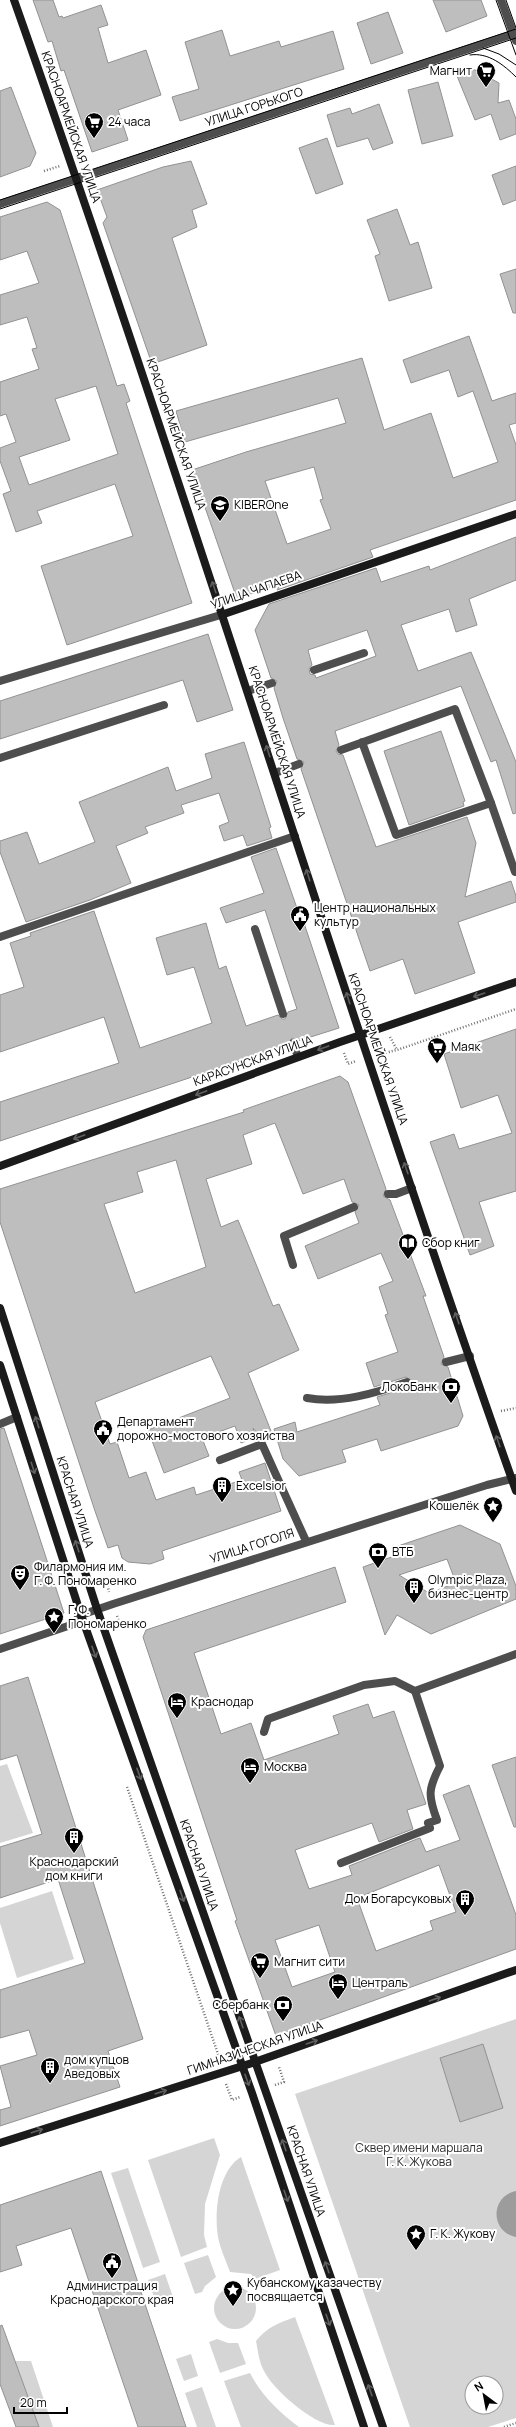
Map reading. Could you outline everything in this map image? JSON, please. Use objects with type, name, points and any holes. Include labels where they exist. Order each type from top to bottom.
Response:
[{"type":"street","name":"КРАСНОАРМЕЙСКАЯ УЛИЦА","points":[[14,0],[77,178],[224,614],[360,1035],[470,1356],[514,1478],[516,1491]]},
{"type":"street","points":[[501,0],[515,36]]},
{"type":"street","name":"УЛИЦА ГОРЬКОГО","points":[[0,204],[515,36]]},
{"type":"street","name":"УЛИЦА ЧАПАЕВА","points":[[0,680],[224,614],[516,514]]},
{"type":"street","points":[[314,670],[364,653]]},
{"type":"street","points":[[248,691],[272,683]]},
{"type":"street","points":[[0,758],[164,705]]},
{"type":"street","points":[[341,750],[455,709],[491,803],[515,872]]},
{"type":"street","points":[[362,742],[396,835],[491,803]]},
{"type":"street","points":[[275,773],[299,764]]},
{"type":"street","points":[[0,937],[295,836]]},
{"type":"street","points":[[255,929],[283,1014]]},
{"type":"street","name":"КАРАСУНСКАЯ УЛИЦА","points":[[0,1166],[360,1035],[516,982]]},
{"type":"street","points":[[293,1043],[298,1058]]},
{"type":"street","points":[[388,1194],[396,1194],[412,1188]]},
{"type":"street","points":[[293,1265],[284,1236],[354,1207]]},
{"type":"street","name":"КРАСНАЯ УЛИЦА","points":[[0,1308],[97,1609],[383,2427]]},
{"type":"street","points":[[446,1362],[470,1356]]},
{"type":"street","points":[[0,1365],[81,1615],[242,2066],[364,2427]]},
{"type":"street","points":[[307,1398],[325,1402],[384,1390],[407,1382]]},
{"type":"street","points":[[0,1424],[17,1418]]},
{"type":"street","points":[[220,1460],[262,1444],[306,1541]]},
{"type":"street","name":"УЛИЦА ГОГОЛЯ","points":[[0,1649],[72,1625],[81,1615],[97,1609],[306,1541],[514,1478]]},
{"type":"street","points":[[415,1691],[516,1654]]},
{"type":"street","points":[[264,1732],[268,1719],[364,1685],[395,1681],[415,1691],[440,1766],[432,1781],[429,1798],[437,1820],[428,1823],[430,1828],[341,1863]]},
{"type":"street","name":"ГИМНАЗИЧЕСКАЯ УЛИЦА","points":[[0,2143],[256,2062],[516,1970]]},
{"type":"path","points":[[397,1050],[516,1009]]},
{"type":"path","points":[[125,1780],[220,2059]]},
{"type":"path","points":[[504,2427],[516,2423]]},
{"type":"green space","points":[[7,1764],[33,1833],[0,1843],[0,1766]]},
{"type":"green space","points":[[52,1891],[74,1959],[17,1978],[0,1923],[0,1908]]},
{"type":"green space","name":"Сквер имени маршала Г. К. Жукова","points":[[516,2019],[516,2418],[488,2427],[410,2427],[295,2094]]},
{"type":"green space","points":[[214,2138],[220,2155],[205,2204],[204,2235],[207,2247],[181,2257],[148,2160]]},
{"type":"green space","points":[[241,2157],[280,2270],[255,2279],[251,2274],[230,2272],[218,2237],[217,2204],[219,2193],[227,2172],[233,2163]]},
{"type":"green space","points":[[128,2168],[160,2262],[143,2268],[111,2173]]},
{"type":"green space","points":[[208,2255],[216,2277],[205,2286],[202,2292],[195,2294],[184,2263]]},
{"type":"green space","points":[[165,2274],[173,2297],[156,2303],[148,2280]]},
{"type":"green space","points":[[231,2287],[239,2287],[250,2293],[256,2304],[256,2312],[250,2323],[239,2329],[231,2329],[220,2323],[214,2312],[214,2304],[220,2293]]},
{"type":"green space","points":[[295,2317],[335,2425],[317,2420],[295,2405],[276,2387],[264,2371],[261,2364],[256,2341],[264,2332]]},
{"type":"green space","points":[[217,2339],[228,2343],[238,2343],[246,2364],[220,2373],[209,2342]]},
{"type":"green space","points":[[191,2354],[198,2376],[184,2381],[176,2359]]},
{"type":"green space","points":[[15,2361],[31,2361],[53,2427],[39,2427]]},
{"type":"green space","points":[[250,2373],[259,2389],[271,2403],[299,2427],[241,2427],[224,2381]]},
{"type":"green space","points":[[202,2387],[216,2427],[197,2427],[185,2393]]},
{"type":"shaded area","points":[[516,2191],[516,2237],[507,2234],[501,2228],[496,2214],[501,2200],[507,2194]]},
{"type":"building","points":[[33,0],[53,0],[59,17],[62,16],[63,18],[101,5],[108,25],[98,28],[108,63],[146,50],[161,95],[118,110],[128,140],[92,152],[64,70],[61,71],[52,41],[48,42]]},
{"type":"building","points":[[433,0],[481,0],[487,16],[446,32]]},
{"type":"building","points":[[388,12],[403,53],[371,64],[357,23]]},
{"type":"building","points":[[222,30],[230,56],[279,41],[281,47],[333,31],[344,69],[180,121],[172,97],[199,89],[185,42]]},
{"type":"building","points":[[465,69],[475,70],[499,83],[498,103],[509,100],[516,119],[516,134],[500,140],[491,114],[475,120],[455,71]]},
{"type":"building","points":[[438,82],[453,136],[422,144],[408,90]]},
{"type":"building","points":[[11,87],[36,153],[30,166],[0,177],[0,91]]},
{"type":"building","points":[[379,104],[393,143],[373,150],[368,138],[337,147],[327,115],[350,108],[352,114]]},
{"type":"building","points":[[327,138],[343,184],[316,194],[299,148]]},
{"type":"building","points":[[191,161],[207,204],[192,210],[197,227],[172,238],[207,345],[152,364],[103,223],[107,217],[97,190],[163,167]]},
{"type":"building","points":[[516,166],[516,200],[503,205],[492,175]]},
{"type":"building","points":[[47,202],[60,210],[117,386],[124,384],[130,401],[126,403],[192,603],[67,645],[41,566],[133,536],[115,484],[37,511],[42,523],[16,532],[3,494],[11,491],[0,461],[0,448],[16,442],[6,414],[0,416],[0,382],[39,369],[32,349],[37,348],[27,317],[0,325],[0,295],[39,283],[27,251],[0,260],[0,217]],"holes":[[[96,386],[118,454],[29,485],[19,457],[70,440],[55,399]]]},
{"type":"building","points":[[397,209],[410,245],[418,242],[432,288],[389,301],[375,256],[380,254],[367,220]]},
{"type":"building","points":[[516,269],[516,313],[513,313],[500,274]]},
{"type":"building","points":[[469,336],[492,401],[516,393],[516,423],[509,425],[516,445],[516,500],[370,550],[373,557],[277,590],[281,583],[237,599],[192,470],[246,452],[346,423],[338,398],[185,442],[176,411],[362,358],[384,430],[431,413],[453,478],[498,462],[473,391],[458,397],[449,370],[411,383],[403,360]],"holes":[[[314,467],[323,499],[320,500],[331,529],[287,544],[265,481]]]},
{"type":"building","points":[[516,537],[516,580],[469,599],[477,625],[456,632],[449,609],[401,625],[418,671],[471,652],[516,762],[516,813],[513,814],[496,760],[491,762],[461,686],[335,731],[339,745],[336,751],[338,754],[343,755],[376,847],[467,817],[476,843],[465,897],[511,881],[516,896],[516,902],[458,922],[475,973],[415,994],[403,959],[370,971],[301,769],[304,762],[297,759],[283,718],[274,688],[277,681],[271,678],[255,630],[269,604],[376,568],[381,582],[429,566],[430,570]],"holes":[[[367,630],[376,656],[316,678],[315,675],[310,674],[309,669],[312,665],[308,650]]]},
{"type":"building","points":[[208,634],[233,710],[197,722],[183,680],[0,739],[0,701]]},
{"type":"building","points":[[441,731],[465,801],[463,802],[464,806],[409,825],[384,751]]},
{"type":"building","points":[[244,742],[271,827],[269,828],[272,838],[247,846],[243,835],[224,841],[219,826],[229,822],[219,793],[181,805],[184,813],[145,827],[148,833],[116,846],[131,883],[90,900],[26,922],[0,852],[0,841],[27,832],[39,864],[95,842],[79,802],[168,767],[176,791],[212,778],[205,754]]},
{"type":"building","points":[[276,848],[299,914],[301,914],[339,1028],[298,1041],[292,1038],[288,1045],[0,1141],[0,1102],[119,1063],[104,1017],[0,1052],[0,995],[24,987],[10,943],[31,936],[30,933],[94,911],[140,1048],[212,1023],[194,967],[167,975],[156,938],[206,923],[219,969],[226,966],[246,1026],[278,1015],[282,1019],[285,1019],[288,1012],[297,1009],[265,910],[226,923],[220,908],[264,893],[251,857]]},
{"type":"building","points":[[516,1029],[516,1191],[479,1202],[494,1246],[470,1255],[430,1142],[454,1134],[459,1149],[512,1133],[498,1095],[461,1108],[444,1054]]},
{"type":"building","points":[[340,1076],[348,1082],[386,1189],[383,1196],[390,1200],[426,1296],[423,1296],[444,1357],[441,1364],[448,1367],[463,1416],[458,1426],[381,1451],[377,1439],[342,1450],[346,1462],[299,1476],[283,1459],[274,1429],[295,1422],[297,1432],[380,1405],[377,1397],[409,1387],[412,1381],[406,1377],[374,1387],[366,1363],[398,1352],[385,1315],[388,1314],[379,1287],[393,1281],[381,1253],[318,1279],[305,1246],[359,1223],[355,1212],[359,1205],[352,1202],[344,1179],[303,1194],[275,1123],[243,1135],[252,1164],[206,1179],[221,1227],[238,1220],[273,1306],[279,1304],[299,1350],[248,1373],[271,1431],[260,1436],[253,1428],[256,1437],[241,1443],[235,1426],[202,1438],[209,1456],[164,1473],[148,1430],[230,1398],[211,1356],[95,1402],[110,1444],[117,1442],[129,1478],[146,1472],[156,1500],[194,1487],[196,1495],[242,1480],[239,1472],[265,1463],[281,1511],[162,1551],[164,1559],[150,1564],[128,1562],[122,1558],[118,1545],[108,1548],[95,1511],[0,1222],[0,1189],[244,1112],[243,1110]],"holes":[[[176,1160],[206,1267],[135,1293],[104,1204],[143,1192],[137,1172]]]},
{"type":"building","points":[[4,1428],[64,1613],[0,1634],[0,1429]]},
{"type":"building","points":[[460,1525],[500,1544],[516,1586],[516,1599],[431,1634],[397,1615],[385,1635],[363,1567],[400,1554],[398,1546]],"holes":[[[447,1559],[456,1583],[429,1593],[399,1575]]]},
{"type":"building","points":[[335,1567],[346,1602],[194,1653],[221,1734],[251,1723],[264,1760],[339,1734],[333,1716],[368,1704],[373,1718],[394,1711],[426,1804],[407,1810],[413,1829],[379,1842],[372,1823],[295,1850],[309,1889],[352,1875],[349,1866],[420,1838],[426,1852],[460,1840],[443,1795],[469,1785],[516,1915],[516,1949],[276,2036],[235,1921],[237,1920],[143,1637],[146,1630]],"holes":[[[439,1865],[456,1912],[430,1921],[433,1930],[376,1951],[357,1898]],[[319,1925],[335,1972],[292,1987],[275,1940]]]},
{"type":"building","points":[[28,1677],[143,2039],[108,2051],[120,2087],[0,2126],[0,2110],[11,2107],[0,2066],[37,2055],[29,2030],[0,2038],[0,1990],[85,1963],[58,1879],[0,1898],[0,1847],[42,1834],[17,1755],[0,1760],[0,1686]]},
{"type":"building","points":[[516,1757],[516,1827],[514,1827],[492,1765]]},
{"type":"building","points":[[483,2044],[503,2108],[460,2122],[440,2058]]},
{"type":"building","name":"Администрация Краснодарского края","points":[[101,2171],[186,2427],[138,2427],[71,2228],[16,2246],[22,2265],[0,2272],[0,2205]]},
{"type":"building","points":[[2,2325],[39,2427],[16,2427],[0,2384],[0,2326]]},
{"type":"tram line","points":[[496,0],[516,55]]},
{"type":"tram line","points":[[506,0],[516,28]]},
{"type":"tram line","points":[[0,200],[516,29]]},
{"type":"tram line","points":[[0,209],[516,38]]},
{"type":"tram line","points":[[483,48],[499,54],[516,65]]},
{"type":"tram line","points":[[470,55],[483,55],[489,57],[501,64],[516,77]]},
{"type":"place","name":"Магнит","points":[[486,88]]},
{"type":"place","name":"24 часа","points":[[94,139]]},
{"type":"place","name":"KIBEROne","points":[[220,522]]},
{"type":"place","name":"Центр национальных культур","points":[[300,932]]},
{"type":"place","name":"Маяк","points":[[437,1064]]},
{"type":"place","name":"Сбор книг","points":[[408,1260]]},
{"type":"place","name":"ЛокоБанк","points":[[451,1404]]},
{"type":"place","name":"Департамент дорожно-мостового хозяйства","points":[[103,1446]]},
{"type":"place","name":"Excelsior","points":[[222,1503]]},
{"type":"place","name":"Кошелёк","points":[[493,1523]]},
{"type":"place","name":"ВТБ","points":[[378,1569]]},
{"type":"place","name":"Филармония им. Г. Ф. Пономаренко","points":[[20,1591]]},
{"type":"place","name":"Olympic Plaza, бизнес-центр","points":[[414,1604]]},
{"type":"place","name":"Г. Ф. Пономаренко","points":[[54,1634]]},
{"type":"place","name":"Краснодар","points":[[177,1719]]},
{"type":"place","name":"Москва","points":[[250,1784]]},
{"type":"place","name":"Краснодарский дом книги","points":[[74,1854]]},
{"type":"place","name":"Дом Богарсуковых","points":[[465,1916]]},
{"type":"place","name":"Магнит сити","points":[[260,1979]]},
{"type":"place","name":"Централь","points":[[338,2000]]},
{"type":"place","name":"Сбербанк","points":[[283,2022]]},
{"type":"place","name":"дом купцов Аведовых","points":[[50,2084]]},
{"type":"place","name":"Г. К. Жукову","points":[[416,2251]]},
{"type":"place","name":"Администрация Краснодарского края","points":[[112,2279]]},
{"type":"place","name":"Кубанскому казачеству посвящается","points":[[233,2307]]}]
